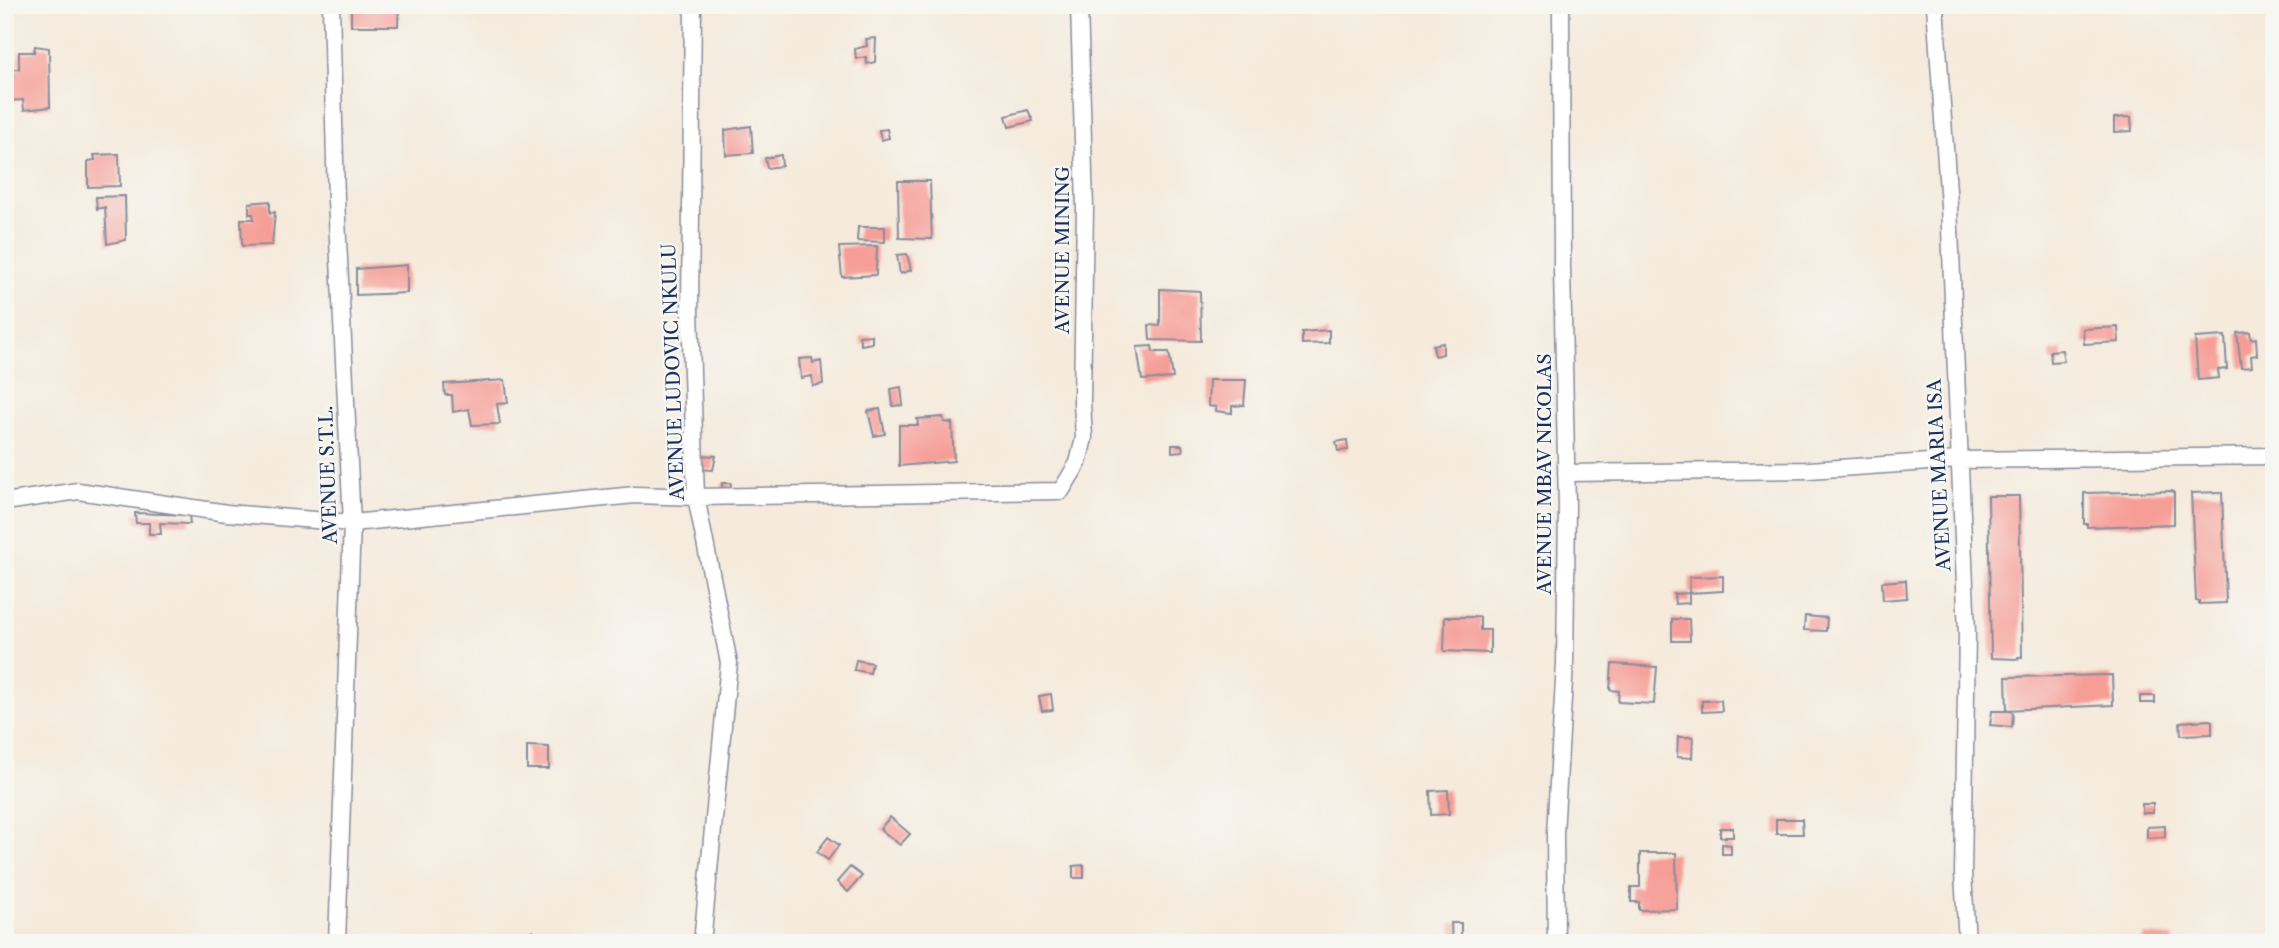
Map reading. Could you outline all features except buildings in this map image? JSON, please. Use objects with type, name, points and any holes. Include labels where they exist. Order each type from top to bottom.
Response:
[{"type":"street","name":"AVENUE S.T.L.","points":[[331,5],[336,199],[352,523],[337,943]]},
{"type":"street","name":"AVENUE LUDOVIC NKULU","points":[[693,5],[690,310],[696,497],[729,663],[702,943]]},
{"type":"street","name":"AVENUE MINING","points":[[696,497],[1061,491],[1078,463],[1084,438],[1082,389],[1085,208],[1079,5]]},
{"type":"street","name":"AVENUE MBAV NICOLAS","points":[[1556,943],[1556,834],[1565,664],[1566,473],[1560,5]]},
{"type":"street","name":"AVENUE MARIA ISA","points":[[1935,5],[1948,205],[1967,633],[1963,873],[1967,943]]},
{"type":"street","points":[[1566,473],[1810,470],[1959,460],[2274,456]]},
{"type":"street","points":[[5,502],[78,491],[227,513],[352,523],[635,495],[696,497]]}]
